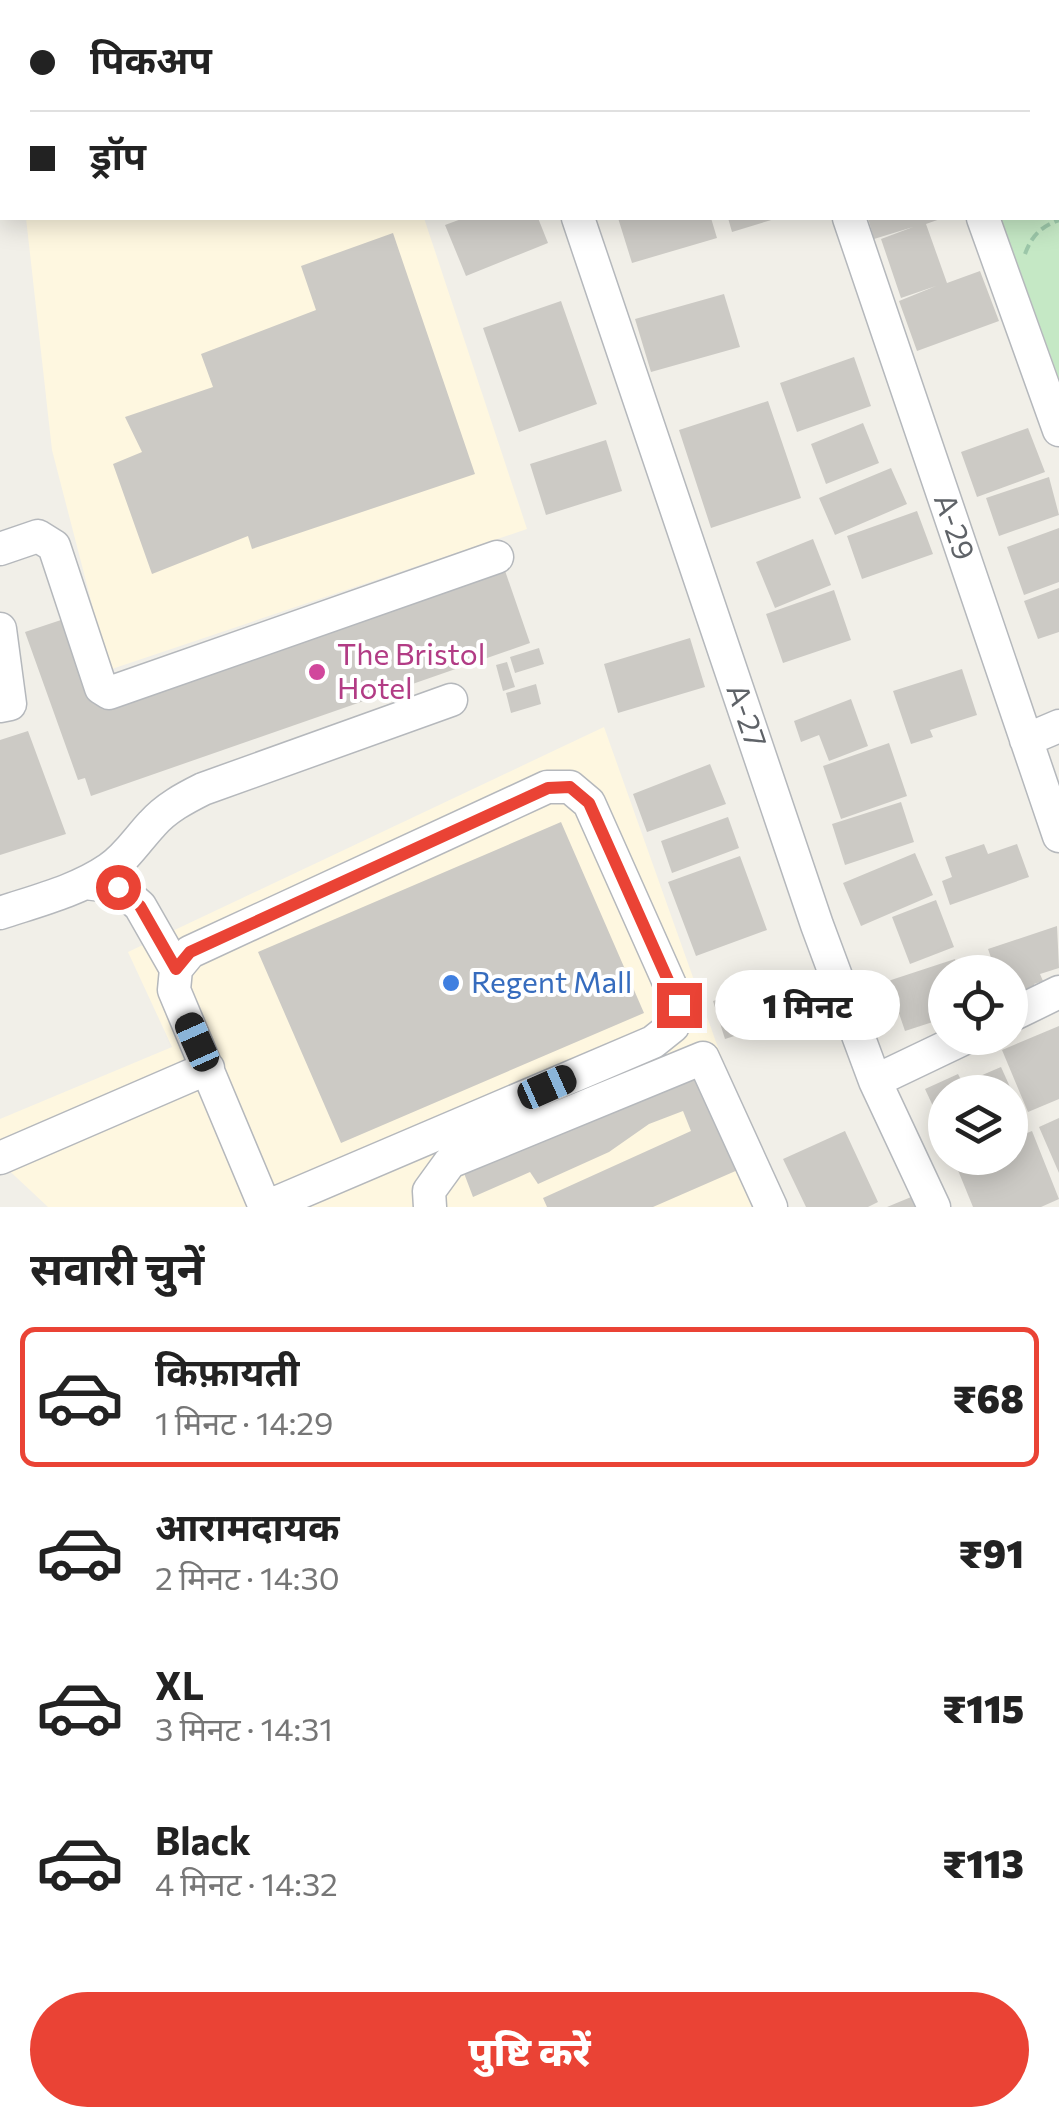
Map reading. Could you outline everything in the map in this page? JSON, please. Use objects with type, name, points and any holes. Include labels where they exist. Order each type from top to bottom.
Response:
[{"type":"street","name":"A-27","points":[[579,220],[810,906],[875,1082],[934,1207]]},
{"type":"street","name":"A-29","points":[[850,220],[1059,836]]},
{"type":"street","points":[[984,220],[1059,430]]},
{"type":"street","points":[[0,548],[38,536],[54,546],[101,688],[109,694],[497,556]]},
{"type":"street","points":[[0,629],[5,705]]},
{"type":"street","points":[[0,914],[85,883],[110,868],[133,848],[153,822],[203,788],[451,700]]},
{"type":"street","points":[[1026,740],[1059,726]]},
{"type":"street","points":[[570,787],[589,803],[679,1005],[673,1026],[652,1042],[265,1207],[174,990],[176,969],[190,952],[548,788],[570,787]]},
{"type":"street","points":[[85,883],[118,887],[140,906],[176,969]]},
{"type":"street","points":[[1028,1007],[1059,992]]},
{"type":"street","points":[[875,1082],[930,1055]]},
{"type":"street","points":[[430,1207],[429,1192],[450,1162],[703,1058],[771,1207]]},
{"type":"street","points":[[0,1158],[208,1068]]},
{"type":"path","points":[[1024,257],[1030,240],[1041,228],[1059,220]]},
{"type":"shaded area","points":[[26,220],[425,220],[527,529],[109,670],[52,450]]},
{"type":"shaded area","points":[[604,727],[716,1042],[780,1207],[48,1207],[0,1162],[0,1119],[172,1047],[128,952]]},
{"type":"green space","points":[[1002,220],[1059,220],[1059,379]]},
{"type":"building","points":[[459,220],[539,220],[548,243],[466,276],[445,225]]},
{"type":"building","points":[[619,220],[712,220],[717,238],[632,263]]},
{"type":"building","points":[[729,220],[771,220],[732,232]]},
{"type":"building","points":[[869,220],[937,220],[926,224],[947,283],[980,271],[999,321],[917,351],[899,301],[936,286],[901,298],[881,239],[913,227],[874,239]]},
{"type":"building","points":[[393,233],[475,474],[252,549],[248,536],[152,574],[113,464],[142,452],[125,417],[213,387],[201,354],[316,310],[301,266]]},
{"type":"building","points":[[724,294],[740,347],[651,372],[635,319]]},
{"type":"building","points":[[561,301],[597,404],[519,432],[483,328]]},
{"type":"building","points":[[854,357],[871,406],[797,432],[780,383]]},
{"type":"building","points":[[768,401],[801,498],[711,528],[679,430]]},
{"type":"building","points":[[863,423],[879,463],[826,484],[811,444]]},
{"type":"building","points":[[1028,428],[1045,472],[977,497],[961,452]]},
{"type":"building","points":[[606,440],[622,491],[546,515],[530,464]]},
{"type":"building","points":[[891,468],[907,504],[835,535],[819,498]]},
{"type":"building","points":[[1049,477],[1059,515],[999,536],[986,498]]},
{"type":"building","points":[[917,511],[933,554],[862,579],[847,536]]},
{"type":"building","points":[[1059,528],[1059,582],[1024,595],[1007,547]]},
{"type":"building","points":[[813,539],[831,585],[775,608],[756,562]]},
{"type":"building","name":"The Bristol Hotel","points":[[502,562],[530,643],[91,796],[85,778],[78,780],[25,632],[73,616],[103,701]]},
{"type":"building","points":[[1059,588],[1059,632],[1038,639],[1024,601]]},
{"type":"building","points":[[834,590],[851,640],[783,663],[766,614]]},
{"type":"building","points":[[690,638],[705,687],[618,713],[604,664]]},
{"type":"building","points":[[539,648],[544,664],[515,673],[510,657]]},
{"type":"building","points":[[507,662],[515,687],[503,691],[496,665]]},
{"type":"building","points":[[962,669],[977,715],[930,730],[933,737],[911,744],[893,691]]},
{"type":"building","points":[[536,684],[541,704],[511,713],[506,693]]},
{"type":"building","points":[[851,699],[868,746],[829,761],[819,735],[801,742],[794,721]]},
{"type":"building","points":[[28,731],[66,834],[0,855],[0,740]]},
{"type":"building","points":[[889,743],[907,796],[841,819],[823,766]]},
{"type":"building","points":[[710,764],[726,804],[647,832],[633,794]]},
{"type":"building","points":[[901,802],[914,842],[845,865],[832,824]]},
{"type":"building","points":[[728,817],[739,848],[672,873],[661,841]]},
{"type":"building","name":"Regent Mall","points":[[561,822],[644,1013],[341,1143],[258,952]]},
{"type":"building","points":[[984,844],[988,854],[1017,844],[1029,877],[950,905],[942,881],[952,877],[945,857]]},
{"type":"building","points":[[915,853],[933,895],[861,926],[843,883]]},
{"type":"building","points":[[740,856],[767,930],[696,956],[668,882]]},
{"type":"building","points":[[936,900],[954,947],[910,964],[892,917]]},
{"type":"building","points":[[1057,926],[1059,968],[1040,974],[1043,981],[1028,989],[1028,955],[990,955],[988,949]]},
{"type":"building","points":[[928,968],[928,1024],[905,1031],[888,981]]},
{"type":"building","points":[[787,977],[800,1015],[725,1039],[713,1001]]},
{"type":"building","points":[[1059,1026],[1059,1099],[1028,1112],[1028,1075],[1012,1075],[1004,1055],[1028,1055],[1028,1039]]},
{"type":"building","points":[[700,1066],[747,1166],[653,1207],[547,1207],[543,1198],[691,1131],[683,1111],[649,1124],[609,1152],[538,1184],[530,1172],[473,1197],[459,1160]]},
{"type":"building","points":[[1001,1067],[1005,1075],[982,1075]]},
{"type":"building","points":[[1059,1118],[1059,1173],[1039,1127]]},
{"type":"building","points":[[845,1131],[878,1202],[868,1207],[806,1207],[783,1159]]},
{"type":"building","points":[[1032,1131],[1059,1199],[1041,1207],[973,1207],[960,1175],[1028,1175],[1028,1133]]},
{"type":"building","points":[[916,1195],[922,1207],[887,1207]]},
{"type":"place","name":"The Bristol Hotel","points":[[317,672]]},
{"type":"place","name":"Regent Mall","points":[[451,983]]},
{"type":"route","points":[[118,887],[140,906],[176,969],[190,952],[548,788],[570,787],[589,803],[679,1005]]}]
